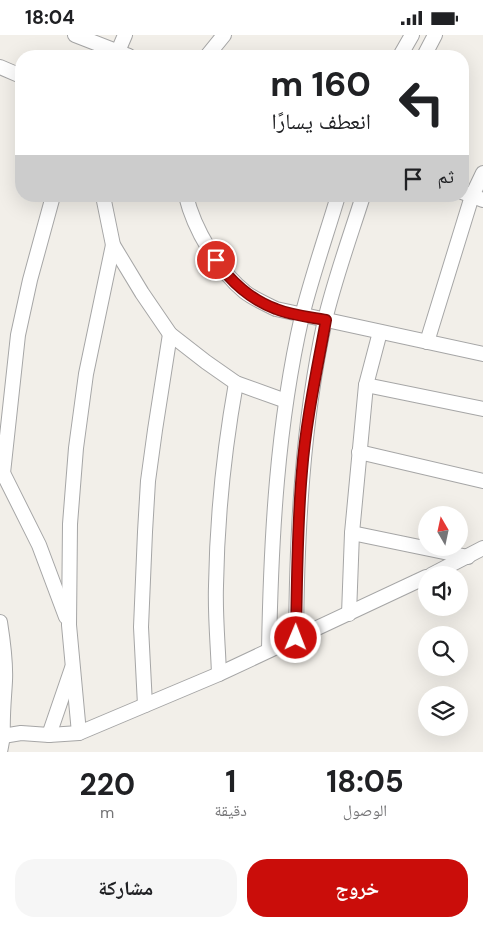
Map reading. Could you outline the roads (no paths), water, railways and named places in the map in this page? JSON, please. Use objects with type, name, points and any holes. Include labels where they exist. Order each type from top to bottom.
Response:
[{"type":"street","points":[[76,35],[110,50]]},
{"type":"street","points":[[122,50],[124,35]]},
{"type":"street","points":[[212,50],[224,35]]},
{"type":"street","points":[[403,50],[412,35]]},
{"type":"street","points":[[427,50],[435,35]]},
{"type":"street","points":[[0,67],[15,73]]},
{"type":"street","points":[[427,342],[472,196],[483,173]]},
{"type":"street","points":[[51,202],[30,280],[18,335],[2,470],[39,545],[69,625]]},
{"type":"street","points":[[104,202],[113,245],[170,334],[236,383],[286,401]]},
{"type":"street","points":[[188,202],[190,211],[210,251],[222,269],[245,292],[276,309],[483,354]]},
{"type":"street","points":[[269,650],[271,545],[286,401],[302,315],[336,202]]},
{"type":"street","points":[[296,638],[297,542],[302,469],[312,399],[326,320],[361,202]]},
{"type":"street","points":[[79,733],[69,625],[70,524],[76,448],[86,374],[113,245]]},
{"type":"street","points":[[349,614],[352,533],[366,385],[380,332]]},
{"type":"street","points":[[145,705],[141,627],[145,531],[154,438],[170,334]]},
{"type":"street","points":[[219,674],[216,587],[218,540],[226,437],[236,383]]},
{"type":"street","points":[[366,385],[483,409]]},
{"type":"street","points":[[359,452],[483,481]]},
{"type":"street","points":[[352,533],[468,557]]},
{"type":"street","points":[[450,566],[483,549]]},
{"type":"street","points":[[3,736],[21,733],[50,735],[79,733],[219,674],[418,581]]},
{"type":"street","points":[[0,622],[5,680],[2,707],[3,736],[0,752]]},
{"type":"street","points":[[50,735],[73,662]]}]
